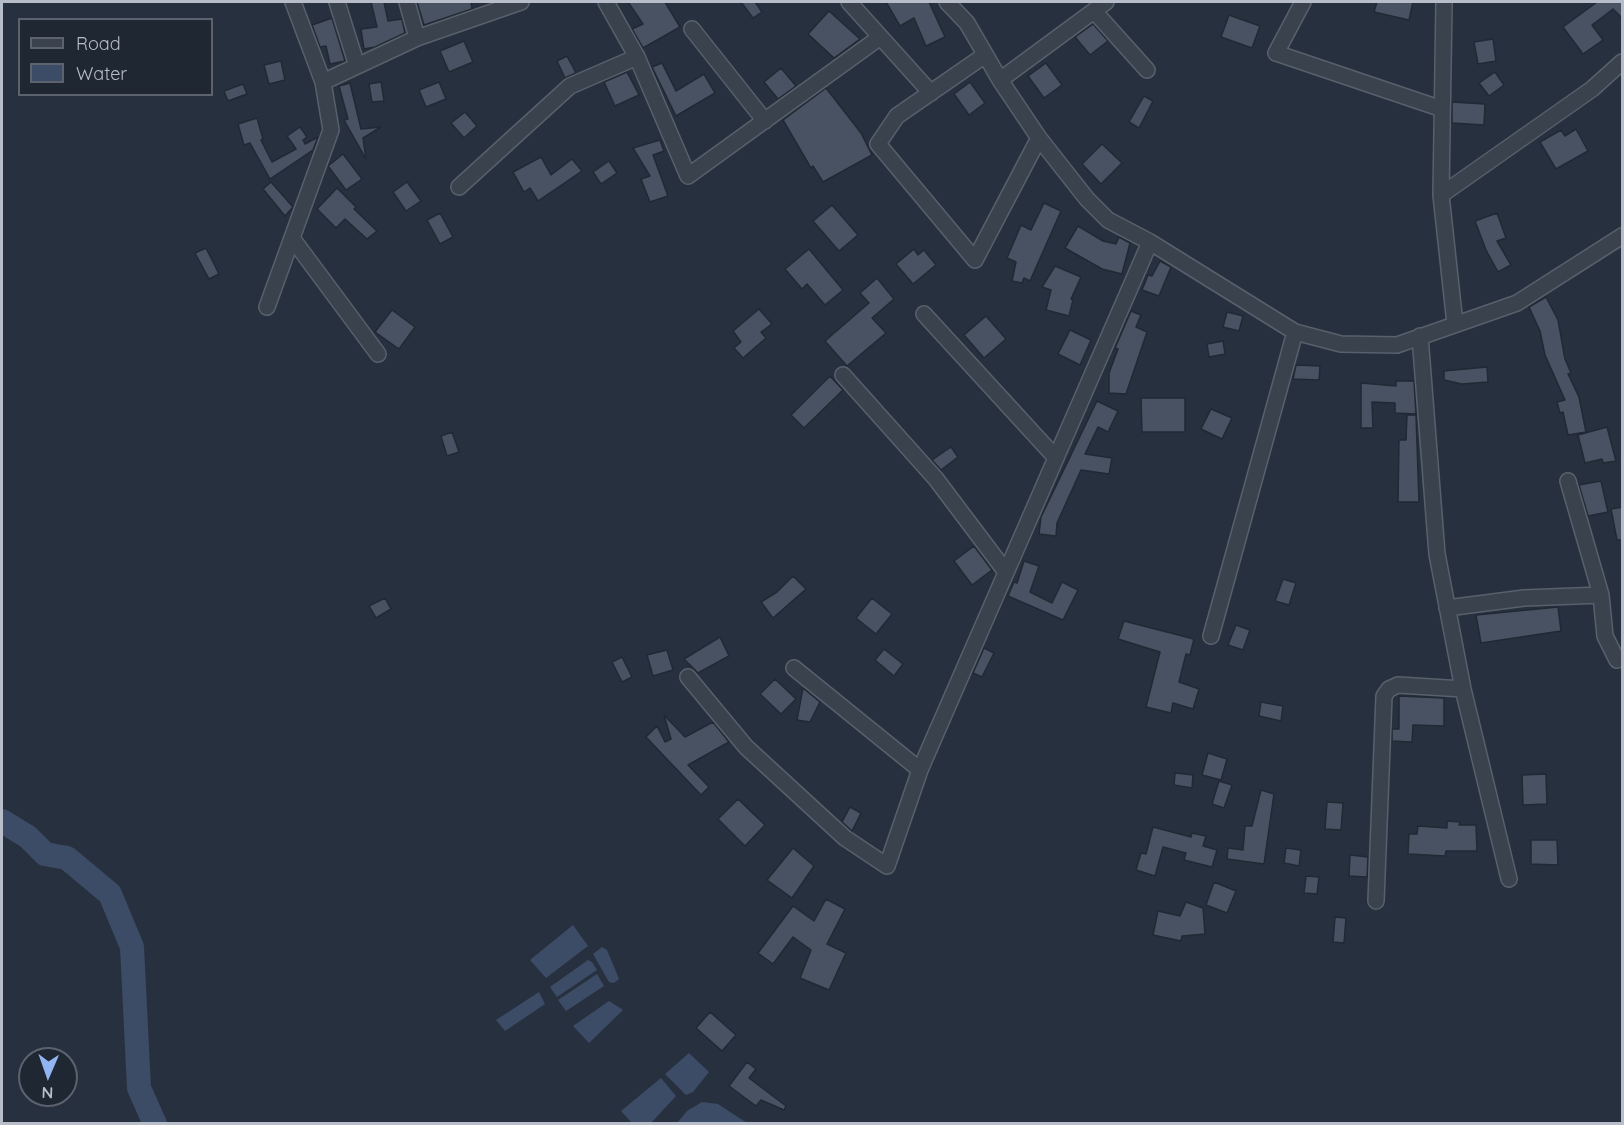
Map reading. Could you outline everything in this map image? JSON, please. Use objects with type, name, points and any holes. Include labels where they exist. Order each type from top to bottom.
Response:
[{"type":"street","points":[[267,307],[331,130],[323,82],[293,2]]},
{"type":"street","points":[[337,2],[357,66]]},
{"type":"street","points":[[407,2],[417,38]]},
{"type":"street","points":[[323,82],[417,38],[521,2]]},
{"type":"street","points":[[606,2],[637,57],[688,176],[879,38]]},
{"type":"street","points":[[849,2],[879,38],[931,93]]},
{"type":"street","points":[[947,2],[967,23],[1000,80],[1039,138],[1087,200],[1108,220],[1150,242],[1295,332],[1341,344],[1397,345],[1517,303],[1623,236]]},
{"type":"street","points":[[1303,2],[1276,53],[1442,109]]},
{"type":"street","points":[[1444,2],[1441,195],[1455,324]]},
{"type":"street","points":[[1000,80],[1100,6],[1147,70]]},
{"type":"street","points":[[692,29],[765,121]]},
{"type":"street","points":[[985,55],[897,116],[878,144],[975,260],[1039,138]]},
{"type":"street","points":[[459,187],[570,86],[637,57]]},
{"type":"street","points":[[1441,195],[1592,89],[1623,62]]},
{"type":"street","points":[[292,238],[378,354]]},
{"type":"street","points":[[688,677],[746,747],[845,838],[886,866],[920,770],[1150,242]]},
{"type":"street","points":[[924,314],[1056,458]]},
{"type":"street","points":[[1211,636],[1295,332]]},
{"type":"street","points":[[1420,336],[1437,554],[1463,688],[1509,879]]},
{"type":"street","points":[[843,375],[936,479],[1006,572]]},
{"type":"street","points":[[1568,482],[1601,595],[1605,636],[1617,660],[1623,658]]},
{"type":"street","points":[[1447,608],[1524,598],[1601,595]]},
{"type":"street","points":[[794,668],[920,770]]},
{"type":"street","points":[[1376,901],[1384,696],[1389,689],[1398,685],[1463,688]]},
{"type":"water","points":[[573,925],[588,946],[546,978],[530,960]]},
{"type":"water","points":[[602,947],[607,950],[619,979],[614,983],[609,982],[593,954]]},
{"type":"water","points":[[588,960],[597,970],[557,997],[550,987]]},
{"type":"water","points":[[597,974],[604,986],[566,1011],[558,1000]]},
{"type":"water","points":[[539,992],[545,1004],[505,1031],[496,1020]]},
{"type":"water","points":[[609,1001],[623,1010],[589,1043],[573,1026]]},
{"type":"water","points":[[689,1053],[709,1072],[693,1092],[686,1095],[665,1074]]},
{"type":"water","points":[[661,1078],[676,1096],[651,1123],[632,1123],[621,1111]]},
{"type":"water","points":[[702,1102],[718,1104],[747,1123],[677,1123],[687,1111]]},
{"type":"building","points":[[371,2],[384,2],[388,21],[402,19],[405,33],[375,47],[364,49],[361,29],[377,27]]},
{"type":"building","points":[[417,2],[471,2],[472,9],[424,25]]},
{"type":"building","points":[[628,2],[665,2],[680,27],[643,48],[632,29],[643,24]]},
{"type":"building","points":[[741,2],[755,2],[762,12],[753,18]]},
{"type":"building","points":[[886,2],[929,2],[945,37],[926,46],[914,18],[900,26]]},
{"type":"building","points":[[1377,2],[1413,2],[1409,20],[1374,12]]},
{"type":"building","points":[[1597,2],[1623,2],[1623,19],[1613,9],[1592,25],[1603,40],[1583,54],[1563,27]]},
{"type":"building","points":[[829,11],[860,39],[834,58],[808,34]]},
{"type":"building","points":[[1229,15],[1260,26],[1252,48],[1221,37]]},
{"type":"building","points":[[332,18],[345,61],[330,64],[326,46],[320,47],[312,25]]},
{"type":"building","points":[[1093,24],[1108,41],[1090,55],[1075,37]]},
{"type":"building","points":[[1493,39],[1496,61],[1478,64],[1474,42]]},
{"type":"building","points":[[464,41],[473,62],[449,72],[440,51]]},
{"type":"building","points":[[567,56],[576,73],[565,78],[557,61]]},
{"type":"building","points":[[281,61],[285,80],[269,84],[264,65]]},
{"type":"building","points":[[662,63],[676,91],[704,74],[715,93],[676,116],[652,67]]},
{"type":"building","points":[[1046,63],[1062,85],[1044,98],[1028,76]]},
{"type":"building","points":[[781,68],[796,86],[778,99],[764,82]]},
{"type":"building","points":[[627,72],[639,95],[615,106],[604,82]]},
{"type":"building","points":[[1495,72],[1504,85],[1489,96],[1479,83]]},
{"type":"building","points":[[381,82],[384,101],[372,102],[369,84]]},
{"type":"building","points":[[439,82],[446,99],[426,107],[419,90]]},
{"type":"building","points":[[970,82],[985,103],[969,115],[954,94]]},
{"type":"building","points":[[350,83],[361,129],[381,127],[363,138],[366,159],[344,120],[348,119],[339,86]]},
{"type":"building","points":[[243,84],[247,94],[228,101],[224,91]]},
{"type":"building","points":[[826,88],[861,133],[872,155],[823,182],[813,166],[811,168],[783,120]]},
{"type":"building","points":[[1144,96],[1153,101],[1139,128],[1129,122]]},
{"type":"building","points":[[1452,102],[1485,104],[1484,125],[1452,123]]},
{"type":"building","points":[[465,112],[477,126],[464,138],[451,123]]},
{"type":"building","points":[[257,118],[263,139],[261,140],[272,162],[296,149],[287,136],[300,127],[307,137],[303,140],[305,144],[318,137],[313,150],[270,179],[250,143],[244,145],[238,124]]},
{"type":"building","points":[[1576,129],[1588,151],[1556,169],[1540,142],[1561,130],[1565,136]]},
{"type":"building","points":[[660,140],[664,151],[653,155],[668,196],[650,202],[641,179],[650,176],[633,148]]},
{"type":"building","points":[[1102,144],[1122,163],[1101,184],[1082,164]]},
{"type":"building","points":[[343,154],[362,179],[346,190],[328,166]]},
{"type":"building","points":[[541,157],[551,175],[572,159],[582,171],[538,201],[530,188],[524,192],[513,172]]},
{"type":"building","points":[[609,161],[617,173],[601,184],[593,172]]},
{"type":"building","points":[[271,182],[293,207],[285,216],[263,189]]},
{"type":"building","points":[[407,182],[421,201],[406,211],[393,192]]},
{"type":"building","points":[[337,188],[356,207],[354,209],[377,231],[367,239],[345,219],[336,228],[317,209]]},
{"type":"building","points":[[1044,203],[1061,211],[1030,281],[1024,278],[1022,283],[1012,281],[1016,262],[1007,258],[1021,225],[1031,230]]},
{"type":"building","points":[[832,205],[858,235],[839,251],[813,221]]},
{"type":"building","points":[[440,213],[453,237],[440,244],[427,220]]},
{"type":"building","points":[[1497,213],[1506,238],[1497,241],[1511,265],[1498,272],[1486,250],[1475,221]]},
{"type":"building","points":[[1078,226],[1103,241],[1116,244],[1119,237],[1130,243],[1122,274],[1102,269],[1065,248]]},
{"type":"building","points":[[206,248],[219,274],[209,279],[195,253]]},
{"type":"building","points":[[809,249],[843,290],[825,305],[807,284],[802,289],[785,269]]},
{"type":"building","points":[[914,249],[918,255],[924,250],[936,265],[913,284],[896,264]]},
{"type":"building","points":[[1160,261],[1171,267],[1159,296],[1142,290],[1148,275],[1152,276]]},
{"type":"building","points":[[1055,266],[1081,277],[1071,299],[1073,300],[1069,316],[1046,310],[1051,290],[1042,287]]},
{"type":"building","points":[[877,278],[894,299],[872,318],[886,333],[847,366],[825,341],[869,303],[860,293]]},
{"type":"building","points":[[1546,297],[1558,320],[1565,359],[1571,373],[1568,374],[1579,397],[1586,432],[1568,435],[1563,412],[1560,413],[1557,402],[1565,400],[1545,355],[1540,331],[1529,307]]},
{"type":"building","points":[[759,309],[772,324],[761,332],[766,338],[743,358],[734,348],[741,342],[733,331]]},
{"type":"building","points":[[392,310],[415,327],[399,349],[375,332]]},
{"type":"building","points":[[1131,311],[1141,315],[1136,327],[1147,332],[1126,394],[1109,393],[1109,373],[1118,349],[1115,348]]},
{"type":"building","points":[[1227,312],[1243,316],[1239,331],[1223,327]]},
{"type":"building","points":[[986,316],[1006,339],[984,358],[964,335]]},
{"type":"building","points":[[1070,330],[1091,340],[1080,365],[1058,354]]},
{"type":"building","points":[[1223,341],[1225,354],[1209,357],[1207,344]]},
{"type":"building","points":[[1296,365],[1320,366],[1319,380],[1293,379]]},
{"type":"building","points":[[1487,367],[1488,382],[1462,384],[1444,380],[1444,371]]},
{"type":"building","points":[[830,376],[843,390],[804,428],[791,415]]},
{"type":"building","points":[[1396,381],[1414,381],[1416,414],[1395,413],[1395,403],[1372,402],[1373,428],[1361,428],[1361,383],[1396,386]]},
{"type":"building","points":[[1141,398],[1185,398],[1185,432],[1142,432]]},
{"type":"building","points":[[1097,401],[1118,411],[1108,432],[1098,427],[1085,454],[1112,458],[1109,474],[1081,470],[1057,523],[1056,536],[1039,534],[1041,517]]},
{"type":"building","points":[[1211,409],[1232,418],[1222,439],[1201,429]]},
{"type":"building","points":[[1407,415],[1416,415],[1419,502],[1398,502],[1399,440],[1406,440]]},
{"type":"building","points":[[1607,427],[1616,461],[1603,463],[1602,459],[1585,463],[1578,435]]},
{"type":"building","points":[[452,432],[459,452],[447,456],[441,436]]},
{"type":"building","points":[[951,447],[958,457],[941,470],[932,460]]},
{"type":"building","points":[[1601,481],[1608,512],[1588,516],[1579,485]]},
{"type":"building","points":[[1623,507],[1623,540],[1617,540],[1611,509]]},
{"type":"building","points":[[974,546],[992,570],[972,585],[954,561]]},
{"type":"building","points":[[1024,561],[1039,566],[1030,592],[1052,603],[1062,582],[1078,590],[1063,620],[1008,596],[1014,582],[1017,583]]},
{"type":"building","points":[[793,576],[806,589],[773,618],[761,602],[777,592]]},
{"type":"building","points":[[1283,579],[1296,583],[1289,605],[1275,601]]},
{"type":"building","points":[[385,598],[391,609],[376,618],[369,606]]},
{"type":"building","points":[[872,598],[892,614],[876,634],[856,618]]},
{"type":"building","points":[[1558,607],[1561,631],[1481,643],[1476,615]]},
{"type":"building","points":[[1124,621],[1194,639],[1190,655],[1186,654],[1179,682],[1199,689],[1193,709],[1173,703],[1171,713],[1146,707],[1160,652],[1118,639]]},
{"type":"building","points":[[1236,625],[1250,630],[1243,650],[1228,645]]},
{"type":"building","points":[[720,637],[729,656],[698,673],[684,659]]},
{"type":"building","points":[[984,648],[994,653],[982,677],[973,673]]},
{"type":"building","points":[[884,649],[903,664],[894,676],[875,660]]},
{"type":"building","points":[[667,650],[673,670],[653,676],[647,655]]},
{"type":"building","points":[[622,657],[632,677],[622,682],[612,662]]},
{"type":"building","points":[[775,679],[796,699],[781,714],[760,694]]},
{"type":"building","points":[[803,688],[820,702],[810,722],[797,720]]},
{"type":"building","points":[[1399,696],[1444,698],[1444,726],[1413,725],[1412,742],[1392,741],[1392,729],[1399,729]]},
{"type":"building","points":[[1261,702],[1283,706],[1281,721],[1259,716]]},
{"type":"building","points":[[664,715],[685,737],[713,722],[729,742],[688,765],[709,787],[701,795],[646,737],[657,726],[665,742],[671,739]]},
{"type":"building","points":[[1208,753],[1227,759],[1221,780],[1202,775]]},
{"type":"building","points":[[1175,773],[1193,775],[1192,788],[1174,785]]},
{"type":"building","points":[[1546,774],[1547,804],[1523,805],[1522,775]]},
{"type":"building","points":[[1219,781],[1232,785],[1224,808],[1212,804]]},
{"type":"building","points":[[1261,790],[1274,794],[1264,864],[1227,859],[1228,848],[1243,850],[1245,826],[1252,826]]},
{"type":"building","points":[[738,799],[765,825],[745,846],[718,819]]},
{"type":"building","points":[[1327,802],[1343,803],[1341,830],[1325,829]]},
{"type":"building","points":[[850,807],[861,813],[852,831],[842,822]]},
{"type":"building","points":[[1447,821],[1460,822],[1459,825],[1476,825],[1477,851],[1446,851],[1445,856],[1408,854],[1409,834],[1417,834],[1418,826],[1447,828]]},
{"type":"building","points":[[1153,827],[1191,837],[1192,833],[1206,836],[1203,846],[1217,850],[1212,867],[1184,860],[1186,853],[1163,847],[1155,876],[1136,870],[1141,853],[1146,854]]},
{"type":"building","points":[[1531,840],[1557,840],[1558,865],[1531,864]]},
{"type":"building","points":[[793,848],[814,866],[792,898],[767,880]]},
{"type":"building","points":[[1286,848],[1301,850],[1299,866],[1284,863]]},
{"type":"building","points":[[1350,855],[1368,857],[1367,877],[1349,876]]},
{"type":"building","points":[[1306,876],[1319,877],[1317,894],[1304,893]]},
{"type":"building","points":[[1214,882],[1236,891],[1227,913],[1206,905]]},
{"type":"building","points":[[826,899],[845,909],[827,944],[846,953],[829,990],[800,978],[811,950],[793,937],[773,964],[758,953],[793,906],[814,921]]},
{"type":"building","points":[[1186,902],[1203,908],[1205,934],[1182,936],[1181,941],[1153,935],[1158,911],[1180,916]]},
{"type":"building","points":[[1335,917],[1346,918],[1344,943],[1333,942]]},
{"type":"building","points":[[710,1012],[736,1035],[722,1051],[696,1028]]},
{"type":"building","points":[[747,1062],[756,1069],[749,1078],[786,1106],[784,1110],[761,1100],[756,1106],[729,1086]]},
{"type":"waterway","points":[[2,821],[28,837],[45,854],[67,858],[110,894],[132,947],[139,1088],[155,1124]]}]
